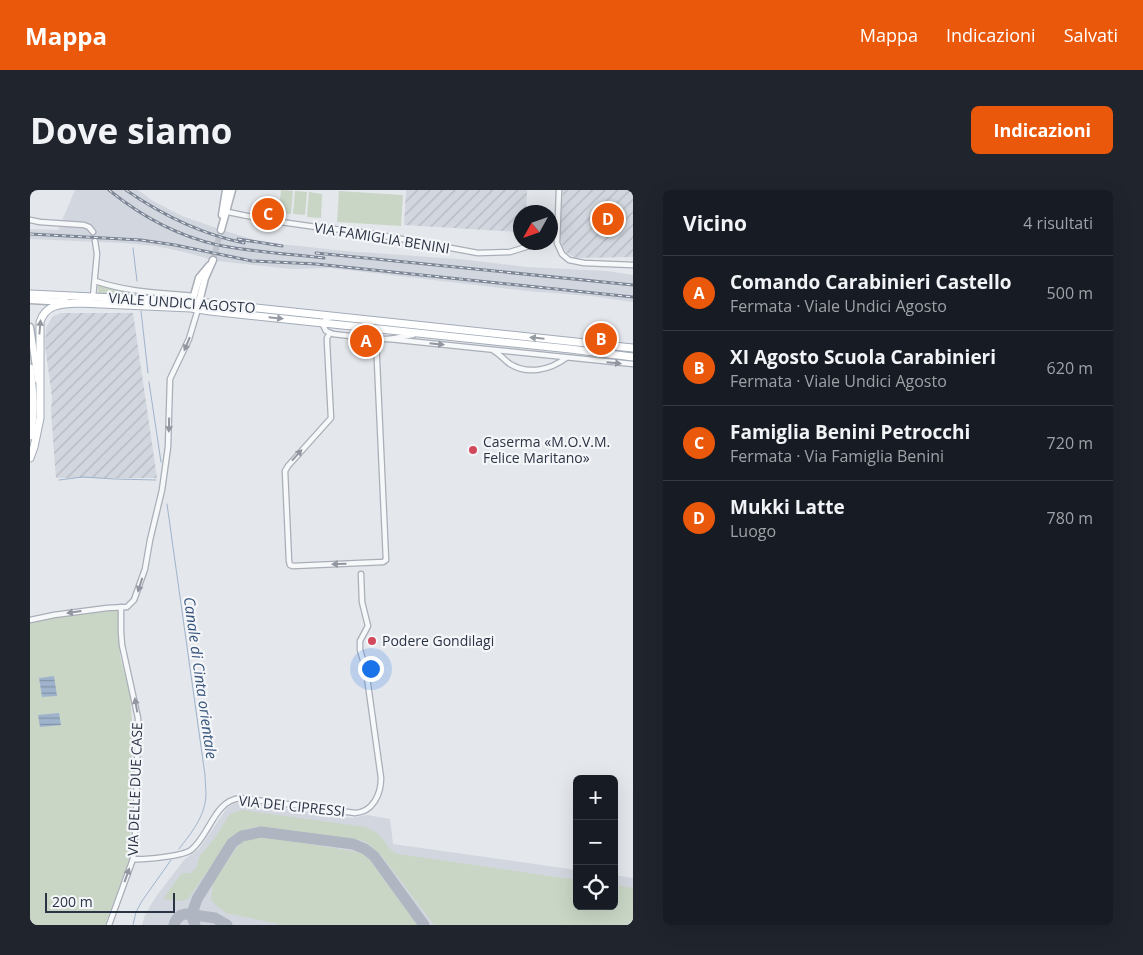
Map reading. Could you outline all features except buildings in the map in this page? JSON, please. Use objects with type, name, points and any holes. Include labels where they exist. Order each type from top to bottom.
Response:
[{"type":"main road","points":[[225,212],[226,190]]},
{"type":"main road","points":[[221,229],[232,190]]},
{"type":"main road","points":[[196,301],[200,275],[213,261]]},
{"type":"main road","name":"VIALE UNDICI AGOSTO","points":[[30,294],[196,301],[574,346],[633,357]]},
{"type":"main road","name":"VIALE UNDICI AGOSTO","points":[[30,300],[191,308],[196,301]]},
{"type":"main road","name":"VIALE UNDICI AGOSTO","points":[[196,301],[323,324],[574,346],[633,348]]},
{"type":"main road","points":[[30,458],[39,425],[39,327],[41,320],[45,312],[52,307],[79,303]]},
{"type":"main road","points":[[30,327],[40,394]]},
{"type":"main road","points":[[30,368],[33,409],[30,436]]},
{"type":"main road","points":[[30,376],[32,390]]},
{"type":"street","points":[[558,240],[560,190]]},
{"type":"street","name":"VIA FAMIGLIA BENINI","points":[[225,212],[275,221],[368,233],[478,253],[516,250]]},
{"type":"street","points":[[30,220],[84,225],[93,232]]},
{"type":"street","points":[[93,297],[95,241]]},
{"type":"street","points":[[558,247],[565,257],[573,261],[633,264]]},
{"type":"street","points":[[30,620],[129,606],[134,600],[145,569],[159,504],[168,447],[170,379],[189,339],[196,301],[117,288],[95,281]]},
{"type":"street","points":[[334,316],[326,319],[323,324],[325,330],[330,333],[327,338],[327,346],[331,418],[285,471],[290,565],[383,562],[386,560],[376,339]]},
{"type":"street","name":"VIALE UNDICI AGOSTO","points":[[330,333],[376,339],[424,334]]},
{"type":"street","points":[[389,339],[633,364]]},
{"type":"street","points":[[573,359],[574,346]]},
{"type":"street","points":[[492,350],[512,365],[528,370],[548,368],[566,358]]},
{"type":"street","name":"VIA DEI CIPRESSI","points":[[133,859],[189,851],[200,840],[222,806],[235,798],[359,813],[372,805],[379,794],[381,778],[366,670],[360,646],[368,626],[362,602],[360,574]]},
{"type":"street","name":"VIA DELLE DUE CASE","points":[[110,925],[133,859],[136,812],[138,718],[122,645],[121,607]]},
{"type":"shaded area","points":[[75,190],[138,190],[153,201],[182,216],[262,242],[527,267],[607,271],[633,275],[633,302],[330,268],[292,269],[217,261],[156,246],[30,239],[30,229],[58,230]]},
{"type":"shaded area","points":[[406,190],[527,190],[526,205],[513,205],[513,232],[404,225]]},
{"type":"shaded area","points":[[563,190],[633,190],[633,257],[576,258],[567,253],[563,248],[560,237]]},
{"type":"shaded area","points":[[60,313],[133,313],[157,478],[56,478],[51,411],[52,397],[45,345],[46,327],[53,317]]},
{"type":"shaded area","points":[[241,802],[352,818],[367,815],[390,819],[393,844],[573,869],[573,910],[618,910],[618,876],[633,878],[633,925],[142,925],[145,915],[155,898],[184,860],[199,849],[227,808]]},
{"type":"green space","points":[[281,190],[293,191],[291,214],[279,213]]},
{"type":"green space","points":[[295,191],[307,192],[305,215],[293,214]]},
{"type":"green space","points":[[339,191],[403,195],[401,226],[337,222]]},
{"type":"green space","points":[[309,192],[322,194],[321,218],[307,217]]},
{"type":"green space","points":[[98,286],[136,293],[192,298],[98,293]]},
{"type":"green space","points":[[117,610],[120,656],[130,695],[133,733],[130,858],[105,925],[30,925],[30,622]]},
{"type":"green space","points":[[241,810],[365,827],[378,834],[390,849],[398,854],[573,879],[573,910],[618,910],[618,886],[633,888],[633,925],[434,925],[382,856],[368,843],[361,840],[265,827],[247,828],[232,836],[188,899],[182,901],[163,899],[181,874],[191,873],[197,867],[199,857],[214,839],[230,814]]},
{"type":"green space","points":[[258,837],[357,852],[367,856],[417,925],[283,925],[226,913],[211,900],[213,883],[241,843]]},
{"type":"water","points":[[54,676],[57,696],[42,697],[39,678]]},
{"type":"water","points":[[59,713],[61,725],[40,727],[38,715]]},
{"type":"waterway","name":"Canale di Cinta orientale","points":[[133,248],[137,281]]},
{"type":"waterway","name":"Canale di Cinta orientale","points":[[141,311],[148,373]]},
{"type":"waterway","name":"Canale di Cinta orientale","points":[[149,382],[161,462]]},
{"type":"waterway","points":[[59,480],[83,477],[156,480]]},
{"type":"waterway","name":"Canale di Cinta orientale","points":[[167,504],[206,793],[200,818],[179,849]]},
{"type":"waterway","name":"Canale di Cinta orientale","points":[[133,925],[136,912],[142,901],[171,860]]},
{"type":"taxiway","points":[[195,925],[192,914],[197,899],[232,843],[242,836],[261,832],[353,844],[365,849],[374,856],[424,925]]},
{"type":"taxiway","points":[[174,925],[179,917],[187,914],[215,918],[227,925]]},
{"type":"tunnel","points":[[213,260],[221,230]]},
{"type":"railway","points":[[109,190],[160,224],[203,241],[244,249],[324,258]]},
{"type":"railway","points":[[126,190],[182,223],[244,243]]},
{"type":"railway","points":[[30,234],[141,240],[252,261],[316,264],[633,297]]},
{"type":"railway","points":[[238,239],[282,246]]},
{"type":"railway","points":[[316,253],[633,285]]},
{"type":"place","name":"Famiglia Benini Petrocchi","points":[[268,214]]},
{"type":"place","name":"Mukki Latte","points":[[608,219]]},
{"type":"place","name":"XI Agosto Scuola Carabinieri","points":[[601,339]]},
{"type":"place","name":"Comando Carabinieri Castello","points":[[366,341]]},
{"type":"place","name":"Caserma «M.O.V.M. Felice Maritano»","points":[[473,450]]},
{"type":"place","name":"Podere Gondilagi","points":[[372,641]]}]
